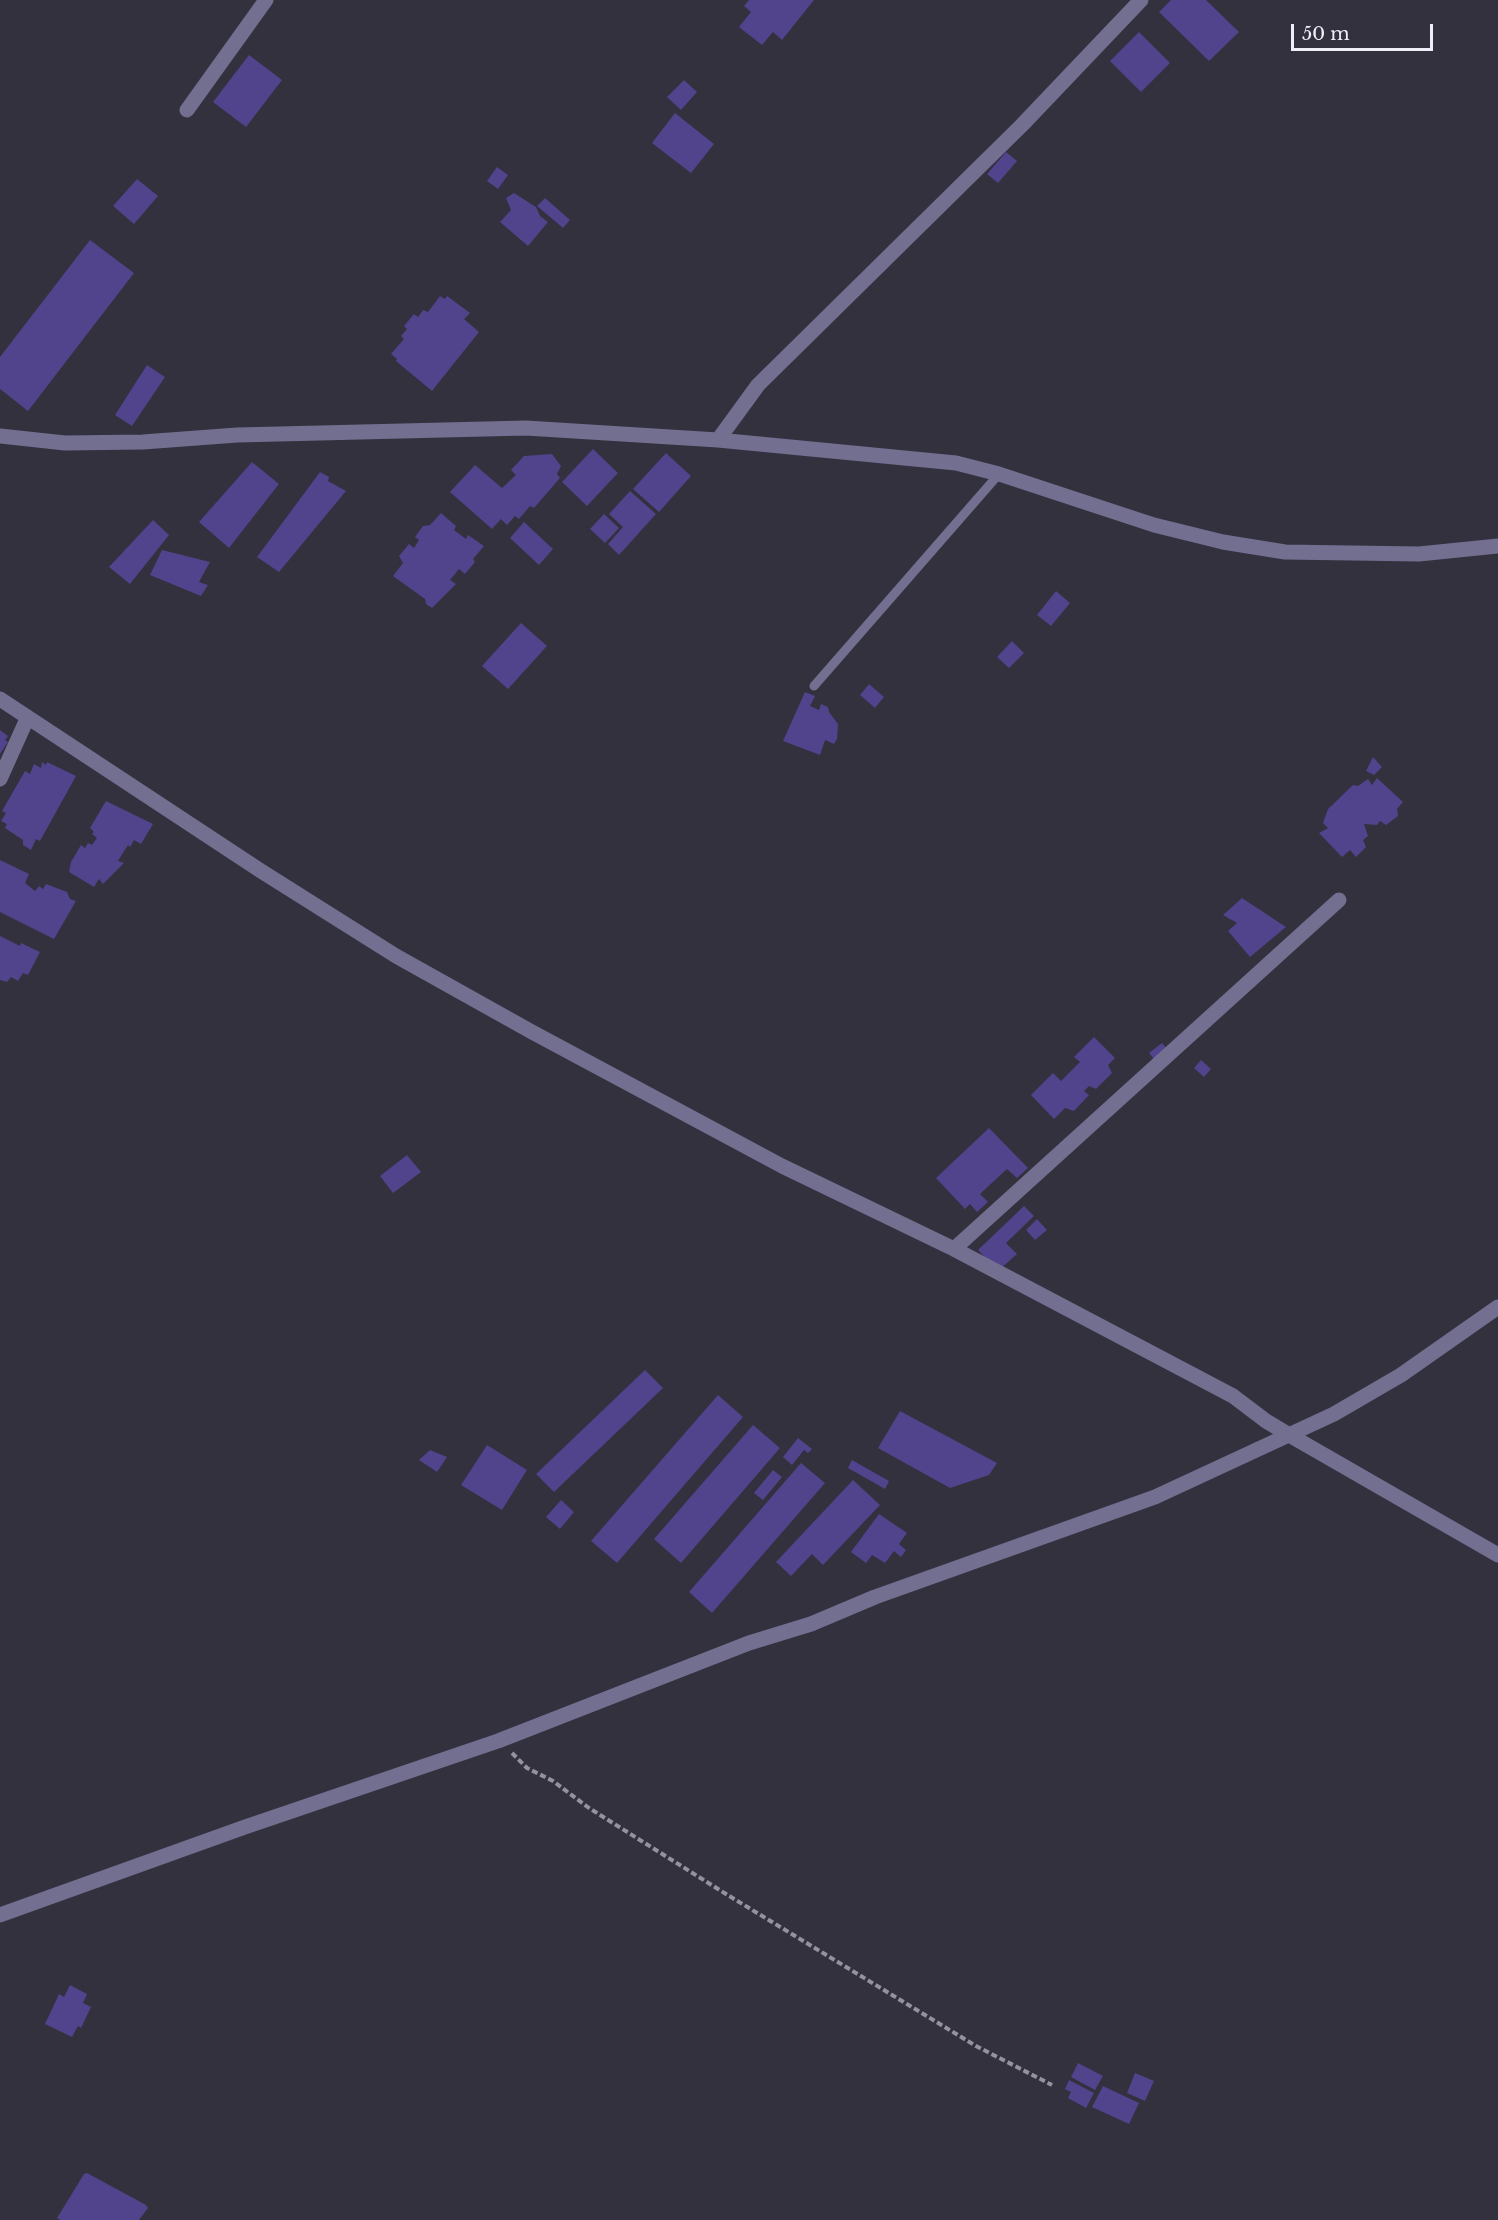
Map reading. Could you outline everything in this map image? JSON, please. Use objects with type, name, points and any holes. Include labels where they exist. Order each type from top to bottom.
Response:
[{"type":"street","points":[[187,110],[266,0]]},
{"type":"street","points":[[718,440],[758,385],[1022,125],[1141,0]]},
{"type":"street","points":[[0,436],[65,443],[143,442],[237,435],[526,428],[718,440],[956,463],[999,474],[1154,525],[1223,542],[1285,552],[1419,554],[1498,546]]},
{"type":"street","points":[[0,699],[261,871],[396,956],[782,1166],[954,1249],[1233,1396],[1291,1436],[1498,1555]]},
{"type":"street","points":[[0,779],[27,718]]},
{"type":"street","points":[[954,1249],[1339,900]]},
{"type":"street","points":[[0,1915],[245,1827],[498,1741],[749,1643],[811,1624],[875,1597],[1155,1497],[1291,1436],[1334,1414],[1401,1375],[1498,1308]]},
{"type":"lane","points":[[814,686],[999,474]]},
{"type":"path","points":[[498,1741],[527,1768],[553,1781],[625,1832],[976,2046],[1052,2085]]},
{"type":"building","points":[[749,0],[814,0],[782,40],[773,32],[762,45],[739,27],[751,12],[744,6]]},
{"type":"building","points":[[1171,0],[1206,0],[1239,32],[1209,61],[1159,12]]},
{"type":"building","points":[[1139,32],[1170,63],[1141,92],[1110,61]]},
{"type":"building","points":[[249,55],[282,80],[246,127],[213,102]]},
{"type":"building","points":[[684,80],[697,92],[681,110],[667,97]]},
{"type":"building","points":[[675,113],[714,144],[691,173],[652,143]]},
{"type":"building","points":[[1006,152],[1017,161],[998,183],[987,174]]},
{"type":"building","points":[[497,167],[508,175],[498,189],[487,181]]},
{"type":"building","points":[[137,179],[158,196],[134,224],[113,206]]},
{"type":"building","points":[[514,193],[536,207],[540,216],[548,222],[528,246],[500,222],[511,210],[506,198]]},
{"type":"building","points":[[545,198],[570,220],[563,228],[537,206]]},
{"type":"building","points":[[90,240],[134,273],[28,411],[0,389],[0,357]]},
{"type":"building","points":[[440,296],[445,299],[447,296],[470,313],[464,319],[479,332],[432,391],[396,361],[397,359],[391,354],[404,339],[401,336],[407,329],[404,326],[414,314],[418,317],[423,310],[428,312]]},
{"type":"building","points":[[147,365],[165,377],[132,426],[115,415]]},
{"type":"building","points":[[593,449],[618,473],[587,506],[562,482]]},
{"type":"building","points":[[666,453],[691,476],[659,512],[633,489]]},
{"type":"building","points":[[552,454],[561,466],[557,474],[560,478],[534,508],[530,506],[519,519],[515,516],[507,525],[501,519],[492,529],[450,492],[475,465],[502,488],[516,475],[511,470],[524,456]]},
{"type":"building","points":[[252,462],[279,484],[229,548],[199,522]]},
{"type":"building","points":[[320,472],[329,477],[328,481],[346,491],[279,572],[257,557]]},
{"type":"building","points":[[630,491],[656,514],[619,555],[608,544],[623,527],[609,514]]},
{"type":"building","points":[[441,513],[456,526],[454,530],[466,539],[468,535],[484,546],[473,559],[475,562],[465,574],[459,569],[450,580],[456,584],[432,608],[426,604],[425,599],[393,576],[403,563],[399,556],[409,544],[414,548],[419,540],[415,537],[423,526],[430,525]]},
{"type":"building","points":[[604,514],[619,528],[605,543],[590,529]]},
{"type":"building","points":[[153,520],[169,535],[130,584],[109,567]]},
{"type":"building","points":[[524,522],[553,549],[539,565],[510,538]]},
{"type":"building","points":[[162,550],[210,562],[199,582],[208,585],[201,596],[150,575]]},
{"type":"building","points":[[1056,591],[1070,603],[1051,626],[1037,615]]},
{"type":"building","points":[[521,623],[547,646],[508,689],[482,666]]},
{"type":"building","points":[[1012,641],[1024,653],[1009,668],[997,657]]},
{"type":"building","points":[[869,684],[884,697],[875,708],[860,695]]},
{"type":"building","points":[[805,692],[815,696],[810,706],[819,710],[821,704],[828,707],[838,724],[837,739],[834,744],[825,740],[820,755],[783,741]]},
{"type":"building","points":[[0,730],[8,736],[5,740],[8,742],[0,754]]},
{"type":"building","points":[[1373,757],[1382,767],[1374,775],[1366,771]]},
{"type":"building","points":[[42,762],[46,765],[47,762],[76,776],[40,841],[36,839],[31,850],[23,845],[23,840],[5,828],[7,824],[1,821],[6,813],[2,811],[25,771],[30,774],[34,764],[41,768]]},
{"type":"building","points":[[1377,778],[1403,802],[1397,809],[1398,816],[1386,825],[1380,821],[1377,825],[1364,824],[1368,836],[1363,840],[1366,847],[1356,857],[1350,850],[1342,857],[1319,833],[1328,828],[1323,823],[1328,809],[1353,785],[1358,786],[1368,779],[1372,785]]},
{"type":"building","points":[[106,801],[153,824],[141,844],[134,840],[130,847],[128,845],[118,861],[124,863],[103,884],[99,879],[94,887],[69,872],[71,862],[81,845],[85,848],[88,843],[92,845],[97,838],[92,834],[94,832],[90,828]]},
{"type":"building","points":[[0,860],[29,874],[25,883],[35,891],[39,886],[43,889],[46,884],[67,892],[70,899],[76,901],[54,939],[0,912]]},
{"type":"building","points":[[1242,898],[1286,927],[1250,957],[1228,931],[1237,923],[1223,915]]},
{"type":"building","points":[[0,936],[20,946],[21,943],[40,952],[28,975],[23,973],[18,981],[11,977],[7,982],[0,980]]},
{"type":"building","points":[[1094,1037],[1115,1058],[1108,1065],[1112,1073],[1096,1089],[1089,1086],[1084,1091],[1089,1095],[1074,1111],[1065,1108],[1054,1119],[1031,1095],[1053,1073],[1061,1081],[1080,1062],[1074,1057]]},
{"type":"building","points":[[1162,1043],[1167,1049],[1154,1059],[1149,1053]]},
{"type":"building","points":[[1201,1060],[1211,1069],[1204,1077],[1194,1068]]},
{"type":"building","points":[[989,1128],[1028,1168],[1017,1178],[1007,1169],[980,1194],[988,1202],[977,1212],[970,1204],[965,1209],[936,1178]]},
{"type":"building","points":[[407,1155],[421,1172],[393,1193],[380,1176]]},
{"type":"building","points":[[1024,1206],[1034,1216],[1006,1243],[1017,1254],[998,1271],[978,1250]]},
{"type":"building","points":[[1037,1219],[1047,1230],[1035,1240],[1026,1230]]},
{"type":"building","points":[[645,1370],[663,1388],[554,1492],[536,1474]]},
{"type":"building","points":[[718,1395],[743,1417],[617,1563],[591,1541]]},
{"type":"building","points":[[900,1411],[997,1463],[989,1475],[950,1488],[878,1448]]},
{"type":"building","points":[[753,1425],[780,1448],[681,1563],[654,1539]]},
{"type":"building","points":[[798,1438],[812,1449],[808,1453],[804,1450],[792,1465],[783,1457]]},
{"type":"building","points":[[487,1445],[527,1470],[502,1510],[461,1485]]},
{"type":"building","points":[[430,1450],[447,1457],[437,1472],[419,1460]]},
{"type":"building","points":[[852,1460],[889,1481],[885,1489],[848,1468]]},
{"type":"building","points":[[801,1463],[825,1483],[712,1613],[689,1592]]},
{"type":"building","points":[[773,1470],[782,1477],[763,1500],[754,1493]]},
{"type":"building","points":[[853,1480],[880,1505],[823,1565],[812,1554],[791,1576],[776,1562]]},
{"type":"building","points":[[561,1500],[574,1512],[560,1529],[546,1517]]},
{"type":"building","points":[[879,1514],[907,1533],[899,1544],[906,1550],[901,1557],[894,1551],[885,1563],[872,1555],[866,1563],[851,1552]]},
{"type":"building","points":[[70,1985],[87,1994],[83,2003],[91,2007],[81,2028],[78,2026],[72,2037],[45,2024],[59,1994],[64,1997]]},
{"type":"building","points":[[1078,2063],[1103,2076],[1095,2090],[1071,2077]]},
{"type":"building","points":[[1135,2073],[1154,2081],[1145,2101],[1127,2093]]},
{"type":"building","points":[[1069,2080],[1094,2093],[1086,2108],[1068,2098],[1071,2092],[1065,2089]]},
{"type":"building","points":[[1103,2086],[1139,2103],[1129,2124],[1092,2107]]},
{"type":"building","points":[[87,2173],[148,2208],[139,2220],[60,2220],[57,2218],[84,2174]]}]
